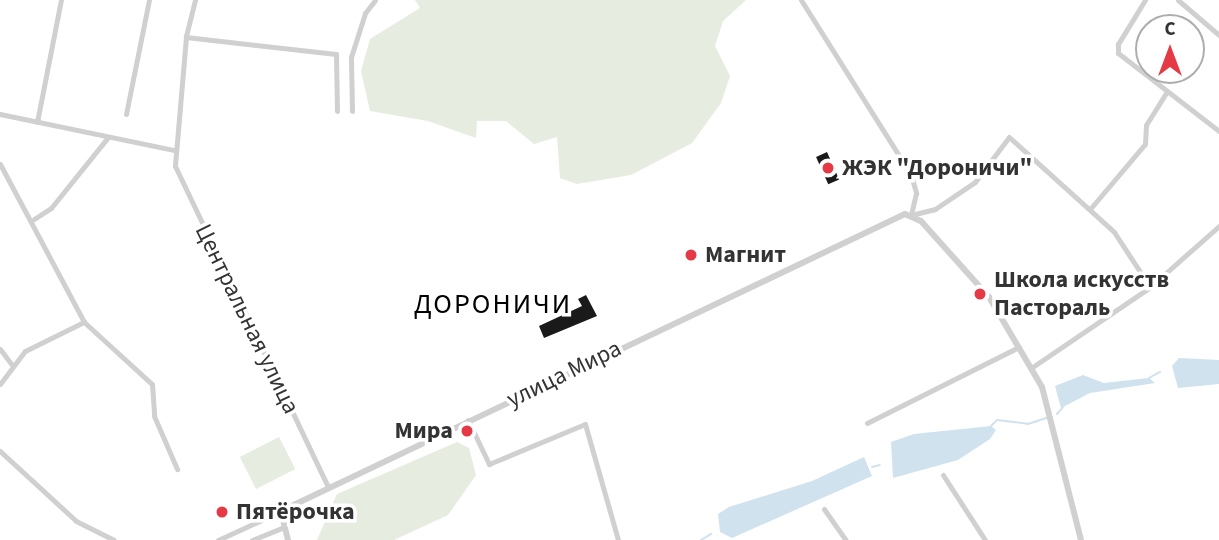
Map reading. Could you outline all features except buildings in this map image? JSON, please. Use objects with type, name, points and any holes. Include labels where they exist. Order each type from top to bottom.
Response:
[{"type":"street","points":[[37,122],[61,0]]},
{"type":"street","points":[[125,114],[149,0]]},
{"type":"street","points":[[0,114],[174,150],[186,37],[195,0]]},
{"type":"street","points":[[352,111],[351,57],[365,13],[375,0]]},
{"type":"street","points":[[801,0],[911,175],[916,193],[911,215]]},
{"type":"street","points":[[1145,0],[1117,50],[1166,93],[1219,131]]},
{"type":"street","points":[[1178,0],[1219,35]]},
{"type":"street","points":[[186,37],[336,54],[337,111]]},
{"type":"street","points":[[1090,209],[1145,144],[1146,125],[1166,93]]},
{"type":"street","points":[[34,219],[51,208],[108,137]]},
{"type":"street","points":[[911,215],[935,209],[975,182],[1009,137],[1114,232],[1150,288]]},
{"type":"street","name":"Центральная улица","points":[[174,150],[183,185],[328,486]]},
{"type":"street","points":[[0,164],[34,219],[84,322],[152,384],[154,416],[177,469]]},
{"type":"street","points":[[911,215],[989,297],[1031,368],[1049,404],[1081,540]]},
{"type":"street","name":"улица Мира","points":[[218,540],[892,217],[911,215]]},
{"type":"street","points":[[1031,368],[1150,288],[1219,226]]},
{"type":"street","points":[[0,384],[24,351],[84,322]]},
{"type":"street","points":[[867,423],[1018,347]]},
{"type":"street","points":[[0,349],[12,365]]},
{"type":"street","points":[[468,420],[489,464],[585,424],[618,540]]},
{"type":"street","points":[[0,451],[76,521],[114,540]]},
{"type":"street","points":[[943,475],[985,540]]},
{"type":"street","points":[[824,509],[846,540]]},
{"type":"street","points":[[281,511],[288,540]]},
{"type":"street","points":[[252,540],[285,527]]},
{"type":"shaded area","points":[[415,0],[746,0],[723,21],[715,46],[730,76],[721,103],[692,143],[631,175],[577,184],[560,178],[557,137],[534,144],[506,121],[477,121],[476,138],[428,121],[370,111],[361,71],[370,39],[420,8]]},
{"type":"shaded area","points":[[279,437],[295,469],[256,489],[240,457]]},
{"type":"shaded area","points":[[457,442],[469,448],[476,475],[448,515],[394,540],[317,540],[337,494]]},
{"type":"water","points":[[1179,358],[1219,360],[1219,384],[1178,388],[1172,366]]},
{"type":"water","points":[[1083,375],[1104,383],[1149,378],[1155,383],[1090,393],[1061,408],[1055,386]]},
{"type":"water","points":[[991,426],[996,430],[990,439],[958,460],[893,478],[891,442],[914,434]]},
{"type":"water","points":[[864,457],[872,476],[732,538],[720,532],[718,514],[729,507],[812,481]]},
{"type":"waterway","points":[[1149,378],[1160,372]]},
{"type":"waterway","points":[[1057,414],[1063,407]]},
{"type":"waterway","points":[[991,426],[997,420],[1028,424],[1047,418]]},
{"type":"waterway","points":[[872,467],[880,465]]},
{"type":"waterway","points":[[701,540],[711,534]]},
{"type":"place","name":"ЖЭК \"Дороничи\"","points":[[828,168]]},
{"type":"place","name":"Магнит","points":[[691,255]]},
{"type":"place","name":"Школа искусств Пастораль","points":[[980,294]]},
{"type":"place","name":"Мира","points":[[467,431]]},
{"type":"place","name":"Пятёрочка","points":[[222,512]]},
{"type":"district","name":"ДОРОНИЧИ","points":[[493,304]]}]
